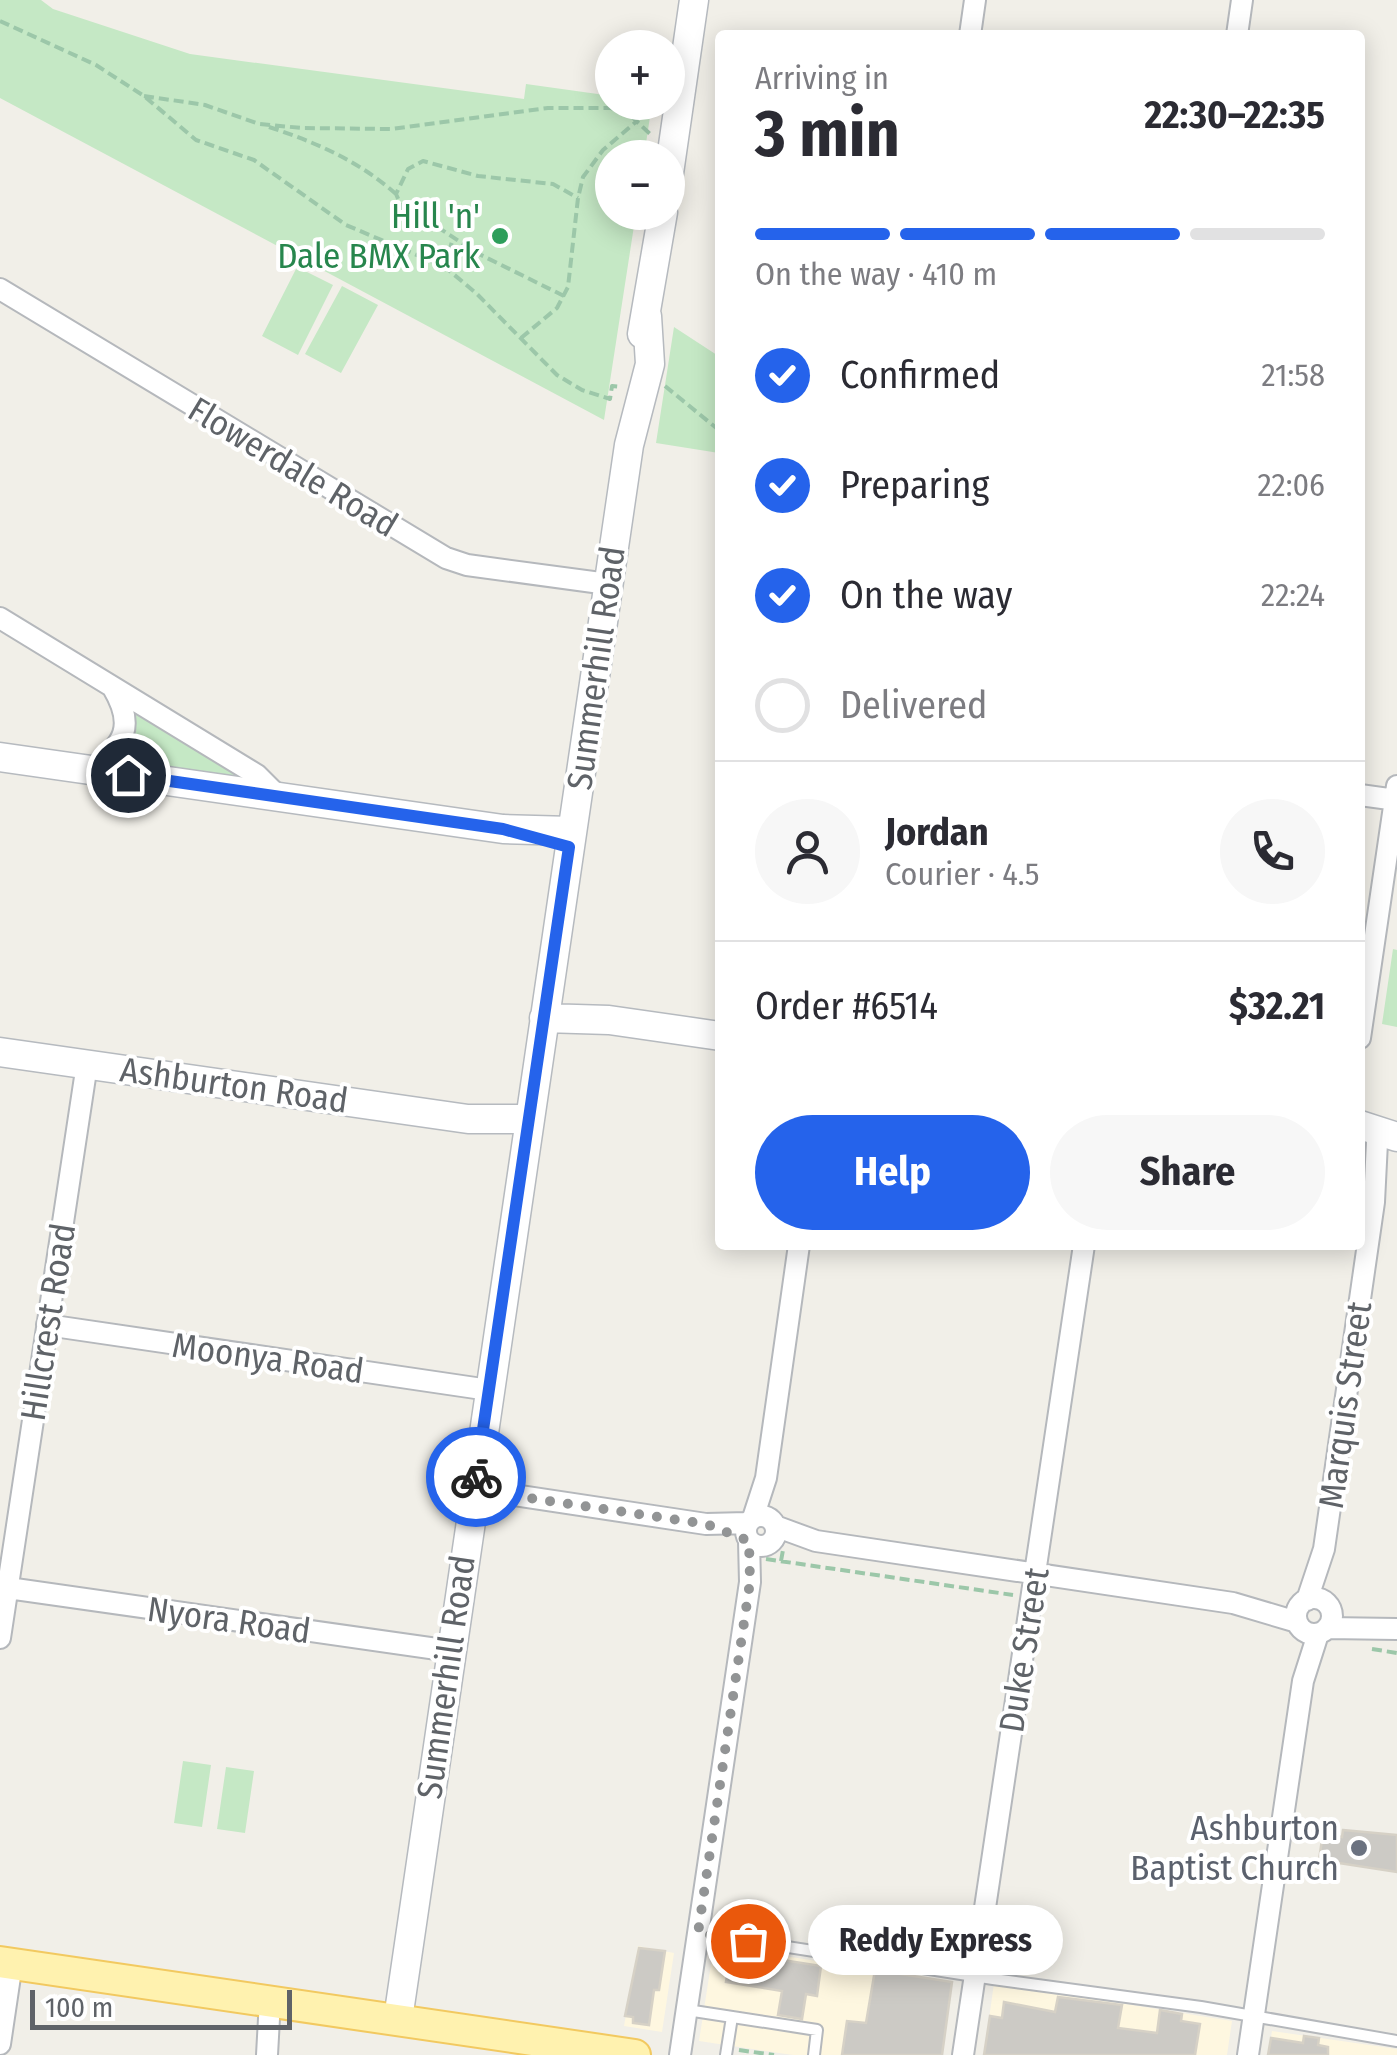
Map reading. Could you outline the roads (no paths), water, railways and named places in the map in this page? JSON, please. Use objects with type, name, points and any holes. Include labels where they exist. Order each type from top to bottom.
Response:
[{"type":"main road","points":[[674,140],[694,0]]},
{"type":"main road","name":"Summerhill Road","points":[[628,445],[628,376],[648,316],[660,230]]},
{"type":"main road","name":"Summerhill Road","points":[[398,2019],[628,445],[650,364],[648,316]]},
{"type":"main road","points":[[0,757],[570,839]]},
{"type":"main road","points":[[545,1009],[715,1035]]},
{"type":"main road","name":"Ashburton Road","points":[[0,1052],[528,1128]]},
{"type":"main road","points":[[6,1962],[398,2019],[559,2049],[634,2055]]},
{"type":"street","points":[[971,30],[975,0]]},
{"type":"street","points":[[1239,30],[1242,0]]},
{"type":"street","name":"Flowerdale Road","points":[[0,289],[446,558],[608,584]]},
{"type":"street","points":[[0,618],[257,775],[280,797]]},
{"type":"street","points":[[91,770],[118,747],[124,736],[122,704],[112,686]]},
{"type":"street","points":[[1365,795],[1396,795],[1365,1004]]},
{"type":"street","name":"Hillcrest Road","points":[[0,1638],[87,1064]]},
{"type":"street","name":"Marquis Street","points":[[1248,2055],[1381,1137]]},
{"type":"street","points":[[680,2055],[799,1250]]},
{"type":"street","name":"Duke Street","points":[[963,2055],[1083,1250]]},
{"type":"street","name":"Moonya Road","points":[[47,1326],[489,1390]]},
{"type":"street","points":[[474,1490],[1314,1616]]},
{"type":"street","name":"Nyora Road","points":[[8,1588],[450,1651]]},
{"type":"street","points":[[0,2044],[6,1962]]},
{"type":"street","points":[[267,2055],[270,2000]]},
{"type":"lane","points":[[698,1933],[1128,1996],[1393,2041]]},
{"type":"lane","points":[[686,2010],[817,2030],[814,2055]]},
{"type":"lane","points":[[727,2051],[732,2017]]},
{"type":"place","name":"Hill 'n' Dale BMX Park","points":[[500,236]]},
{"type":"place","name":"Ashburton Baptist Church","points":[[1359,1848]]},
{"type":"place","name":"Reddy Express","points":[[748,1941]]}]
